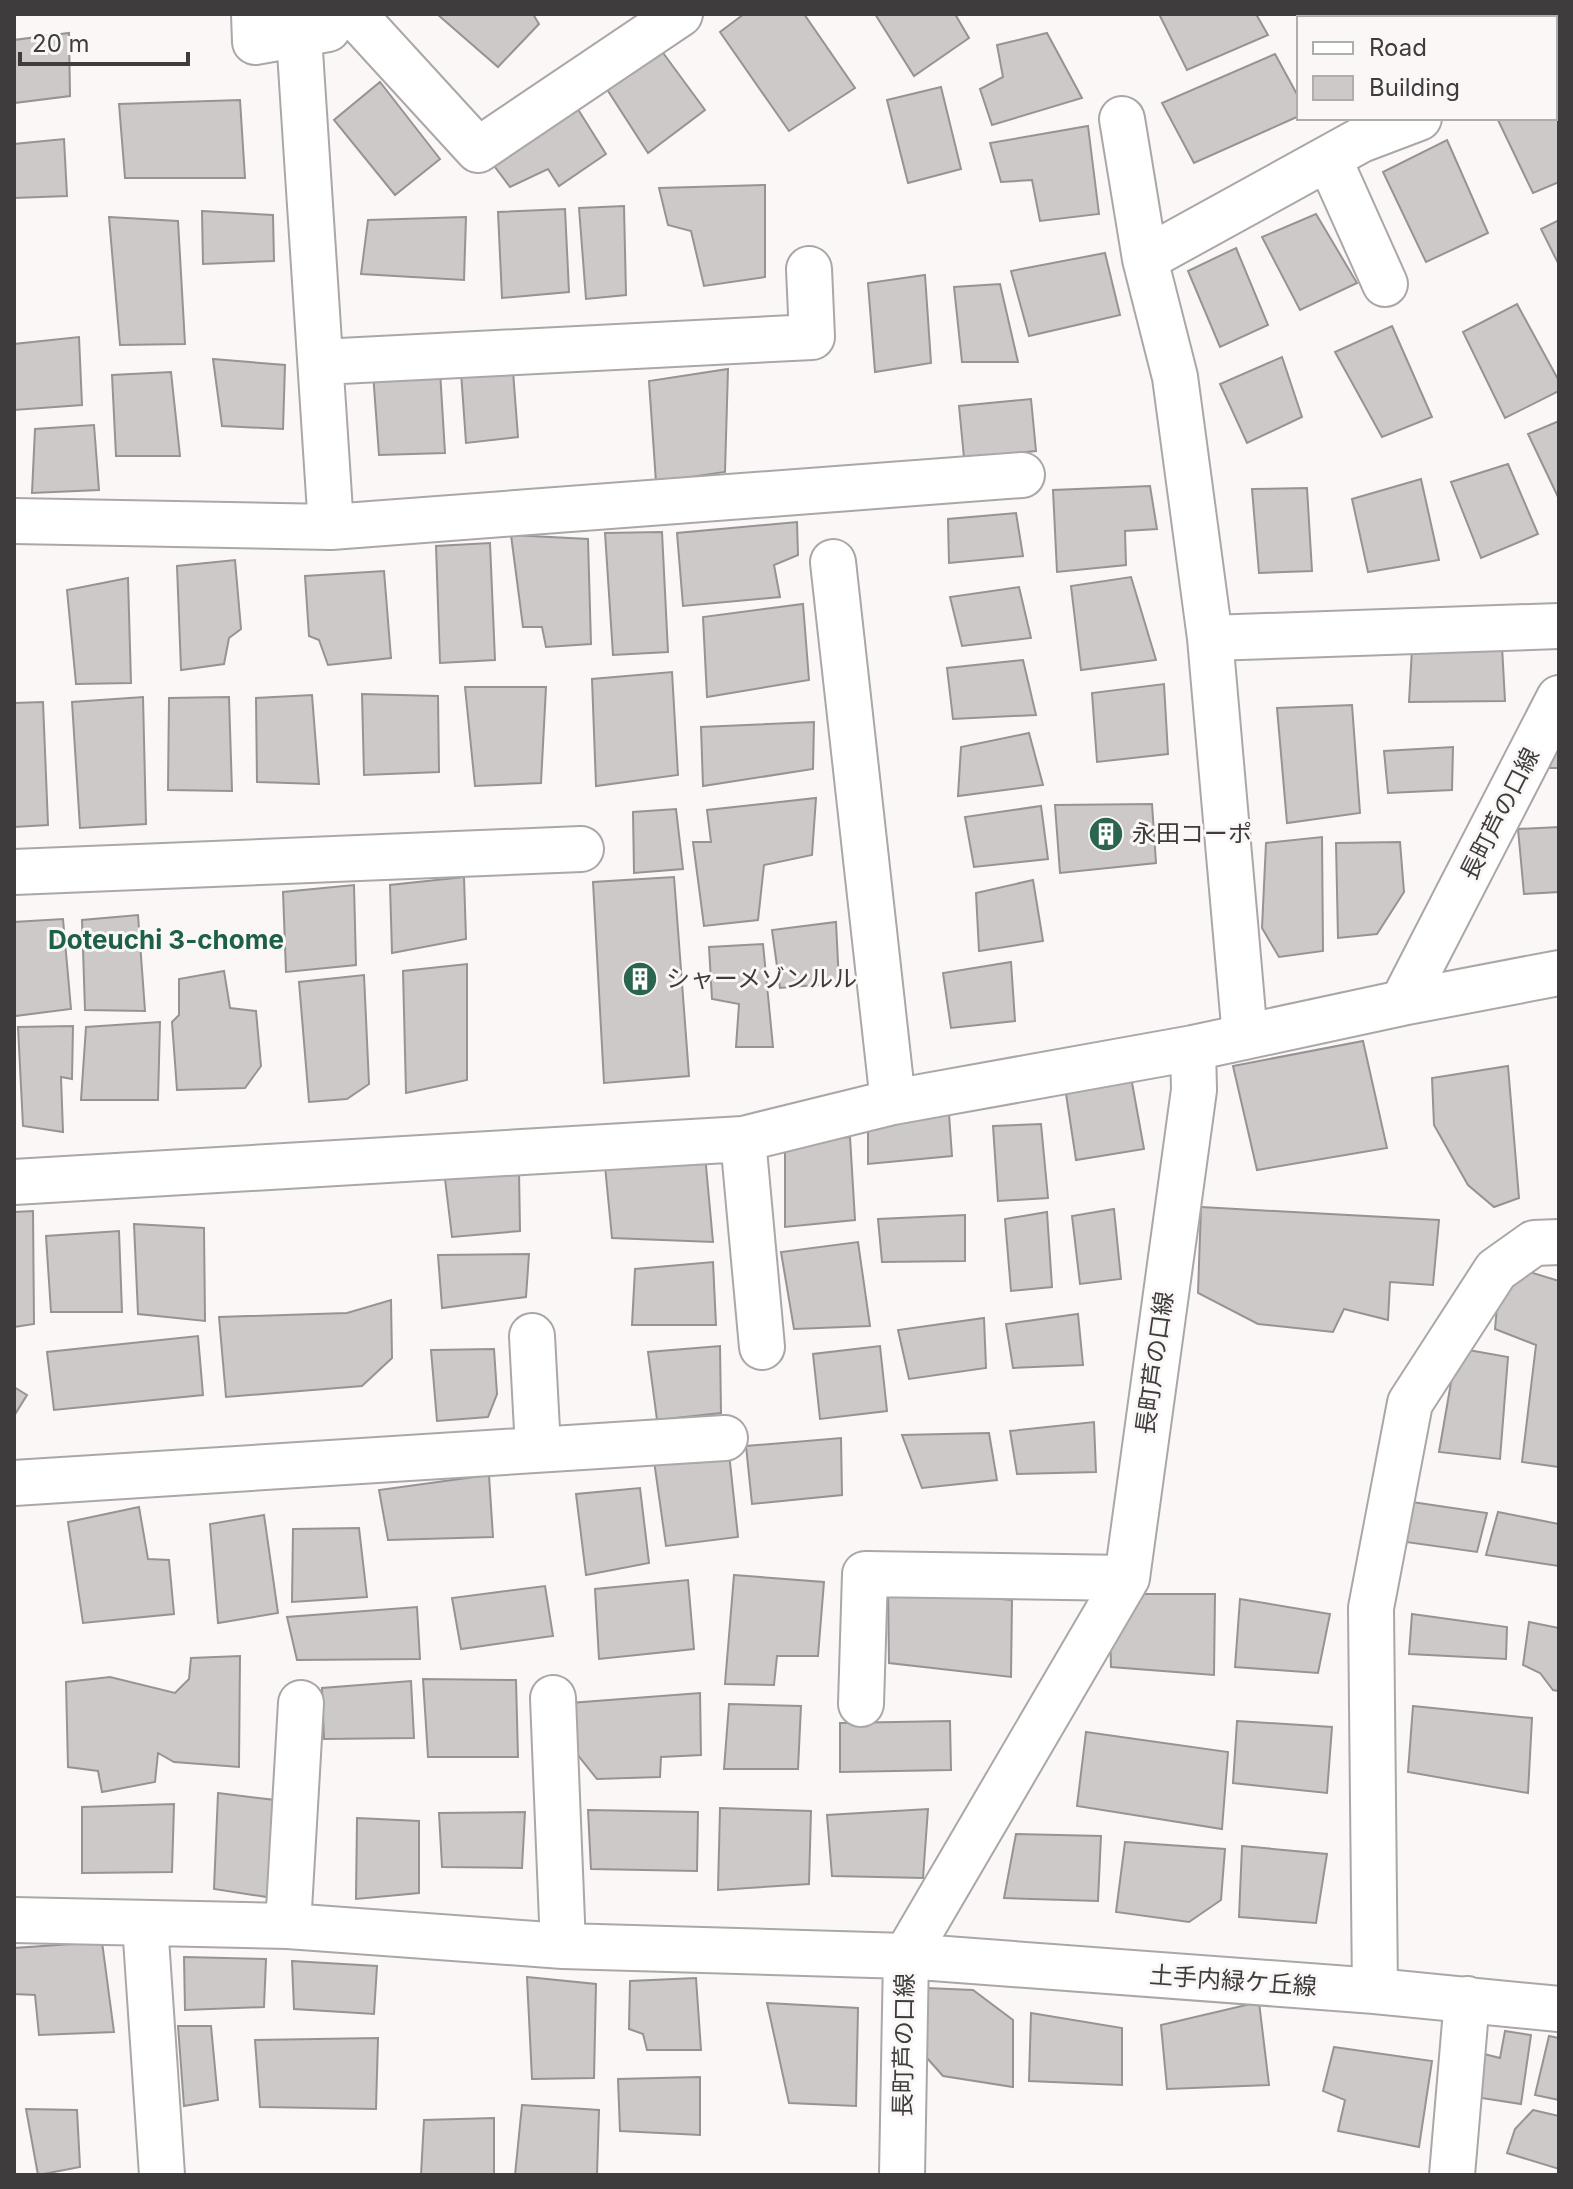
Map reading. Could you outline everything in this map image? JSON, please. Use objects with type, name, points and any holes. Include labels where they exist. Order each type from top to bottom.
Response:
[{"type":"street","points":[[254,14],[255,42],[299,36],[362,17],[478,150],[680,14]]},
{"type":"street","points":[[299,36],[331,527]]},
{"type":"street","points":[[1122,119],[1145,259],[1175,377],[1210,638],[1245,1037]]},
{"type":"street","points":[[1145,259],[1346,139],[1412,120]]},
{"type":"street","points":[[1346,139],[1385,284]]},
{"type":"street","points":[[321,362],[812,337],[809,269]]},
{"type":"street","points":[[14,521],[331,527],[1022,475]]},
{"type":"street","points":[[833,562],[893,1102]]},
{"type":"street","points":[[1210,638],[1559,626]]},
{"type":"street","name":"長町芦の口線","points":[[1402,1003],[1559,698]]},
{"type":"street","points":[[14,872],[581,849]]},
{"type":"street","points":[[14,1182],[743,1139],[893,1102],[1193,1048],[1559,973]]},
{"type":"street","name":"長町芦の口線","points":[[902,2175],[906,1956],[1127,1578],[1194,1090],[1193,1048]]},
{"type":"street","points":[[743,1139],[762,1347]]},
{"type":"street","points":[[1375,1991],[1371,1608],[1410,1403],[1496,1270],[1534,1243],[1559,1242]]},
{"type":"street","points":[[532,1336],[538,1449]]},
{"type":"street","points":[[14,1483],[725,1438]]},
{"type":"street","points":[[861,1704],[865,1574],[1127,1578]]},
{"type":"street","points":[[553,1698],[563,1946]]},
{"type":"street","points":[[288,1926],[301,1703]]},
{"type":"street","name":"土手内緑ケ丘線","points":[[14,1920],[288,1926],[563,1946],[906,1956],[1375,1991],[1559,2009]]},
{"type":"street","points":[[145,1924],[162,2175]]},
{"type":"street","points":[[1452,2175],[1467,1999]]},
{"type":"building","points":[[437,14],[533,14],[539,24],[498,67]]},
{"type":"building","points":[[744,14],[804,14],[855,88],[789,131],[720,32]]},
{"type":"building","points":[[875,14],[955,14],[969,38],[914,76]]},
{"type":"building","points":[[1159,14],[1256,14],[1268,35],[1187,70]]},
{"type":"building","points":[[1457,14],[1458,16],[1338,16]]},
{"type":"building","points":[[1521,14],[1547,14],[1542,16]]},
{"type":"building","points":[[69,33],[70,96],[14,103],[14,40]]},
{"type":"building","points":[[1047,33],[1082,98],[992,125],[980,89],[1003,77],[997,45]]},
{"type":"building","points":[[658,46],[705,110],[648,153],[601,80]]},
{"type":"building","points":[[1275,54],[1297,94],[1297,117],[1194,163],[1162,103]]},
{"type":"building","points":[[380,82],[440,159],[395,195],[334,120]]},
{"type":"building","points":[[941,87],[961,169],[908,183],[887,100]]},
{"type":"building","points":[[240,100],[245,178],[125,178],[119,104]]},
{"type":"building","points":[[574,103],[606,154],[559,186],[548,169],[510,187],[489,159]]},
{"type":"building","points":[[1557,114],[1559,182],[1533,193],[1498,120],[1557,120]]},
{"type":"building","points":[[1088,126],[1099,214],[1040,221],[1032,180],[1001,182],[990,143]]},
{"type":"building","points":[[64,139],[67,196],[14,198],[14,144]]},
{"type":"building","points":[[1447,140],[1488,233],[1426,262],[1383,172]]},
{"type":"building","points":[[765,185],[765,277],[704,286],[691,231],[668,225],[659,188]]},
{"type":"building","points":[[624,206],[626,295],[586,299],[579,208]]},
{"type":"building","points":[[565,209],[569,292],[502,298],[498,212]]},
{"type":"building","points":[[202,211],[273,215],[274,261],[203,264]]},
{"type":"building","points":[[1316,214],[1357,283],[1300,310],[1262,237]]},
{"type":"building","points":[[109,217],[178,221],[185,344],[120,345]]},
{"type":"building","points":[[466,217],[464,280],[361,274],[368,220]]},
{"type":"building","points":[[1559,220],[1559,265],[1541,229]]},
{"type":"building","points":[[1236,248],[1268,325],[1220,347],[1188,271]]},
{"type":"building","points":[[1105,253],[1120,315],[1029,336],[1011,271]]},
{"type":"building","points":[[925,275],[931,363],[875,372],[868,283]]},
{"type":"building","points":[[1000,284],[1018,362],[962,362],[954,287]]},
{"type":"building","points":[[1517,304],[1559,381],[1559,391],[1505,418],[1463,332]]},
{"type":"building","points":[[1392,326],[1432,417],[1382,437],[1335,352]]},
{"type":"building","points":[[79,337],[82,405],[14,410],[14,344]]},
{"type":"building","points":[[1282,357],[1302,417],[1247,443],[1220,384]]},
{"type":"building","points":[[213,359],[285,365],[283,429],[222,426]]},
{"type":"building","points":[[728,369],[725,472],[656,482],[649,381]]},
{"type":"building","points":[[440,371],[445,453],[379,455],[373,373]]},
{"type":"building","points":[[513,371],[518,437],[466,443],[461,372]]},
{"type":"building","points":[[171,372],[180,456],[116,456],[112,375]]},
{"type":"building","points":[[1031,399],[1036,451],[964,458],[959,406]]},
{"type":"building","points":[[1559,421],[1559,499],[1528,434]]},
{"type":"building","points":[[94,425],[99,490],[32,493],[35,429]]},
{"type":"building","points":[[1508,464],[1538,534],[1481,558],[1451,482]]},
{"type":"building","points":[[1421,479],[1439,560],[1368,572],[1352,499]]},
{"type":"building","points":[[1150,486],[1157,529],[1125,531],[1126,565],[1057,572],[1053,490]]},
{"type":"building","points":[[1307,488],[1312,571],[1259,573],[1252,489]]},
{"type":"building","points":[[1016,513],[1023,556],[949,563],[948,519]]},
{"type":"building","points":[[797,522],[798,555],[774,565],[780,597],[683,606],[677,533]]},
{"type":"building","points":[[662,532],[668,652],[613,655],[605,533]]},
{"type":"building","points":[[511,535],[588,539],[591,644],[546,647],[542,627],[523,627]]},
{"type":"building","points":[[490,543],[495,660],[440,663],[436,546]]},
{"type":"building","points":[[235,560],[241,629],[229,638],[224,664],[181,670],[177,566]]},
{"type":"building","points":[[384,571],[391,658],[328,665],[319,640],[309,636],[305,576]]},
{"type":"building","points":[[1131,577],[1156,660],[1081,670],[1071,586]]},
{"type":"building","points":[[128,578],[131,683],[76,684],[67,590]]},
{"type":"building","points":[[1019,587],[1031,638],[962,646],[950,597]]},
{"type":"building","points":[[803,604],[809,680],[707,697],[703,617]]},
{"type":"building","points":[[1502,646],[1505,701],[1409,702],[1412,649]]},
{"type":"building","points":[[1023,660],[1036,715],[953,719],[947,668]]},
{"type":"building","points":[[672,672],[678,775],[596,786],[592,679]]},
{"type":"building","points":[[1164,684],[1168,754],[1097,762],[1092,693]]},
{"type":"building","points":[[465,687],[546,687],[541,783],[475,786]]},
{"type":"building","points":[[362,694],[438,696],[439,772],[364,775]]},
{"type":"building","points":[[312,695],[319,784],[257,782],[256,698]]},
{"type":"building","points":[[143,697],[146,824],[80,828],[72,702]]},
{"type":"building","points":[[229,697],[232,791],[168,790],[169,698]]},
{"type":"building","points":[[43,702],[48,825],[14,827],[14,703]]},
{"type":"building","points":[[1352,705],[1360,813],[1287,823],[1277,708]]},
{"type":"building","points":[[814,722],[813,769],[703,786],[701,727]]},
{"type":"building","points":[[1559,729],[1559,768],[1550,768],[1550,742]]},
{"type":"building","points":[[1029,733],[1043,785],[958,796],[961,747]]},
{"type":"building","points":[[1453,747],[1452,790],[1388,793],[1384,751]]},
{"type":"building","points":[[816,798],[812,855],[764,865],[758,920],[704,926],[693,842],[711,842],[707,810]]},
{"type":"building","name":"永田コーポ","points":[[1152,804],[1156,863],[1060,873],[1055,805]]},
{"type":"building","points":[[1041,806],[1048,859],[974,867],[965,817]]},
{"type":"building","points":[[676,809],[683,869],[634,873],[633,812]]},
{"type":"building","points":[[1559,827],[1559,892],[1524,894],[1518,829]]},
{"type":"building","points":[[1322,837],[1323,951],[1279,957],[1262,928],[1266,843]]},
{"type":"building","points":[[1400,842],[1404,892],[1377,934],[1338,938],[1336,843]]},
{"type":"building","points":[[464,877],[466,939],[392,953],[390,885]]},
{"type":"building","name":"シャーメゾンルル","points":[[674,877],[689,1076],[604,1083],[593,882]]},
{"type":"building","points":[[1033,880],[1043,941],[979,951],[976,893]]},
{"type":"building","points":[[354,885],[356,965],[286,972],[283,892]]},
{"type":"building","points":[[138,915],[145,1011],[85,1010],[82,920]]},
{"type":"building","points":[[63,919],[71,1009],[15,1016],[14,922]]},
{"type":"building","points":[[836,922],[839,983],[780,988],[772,930]]},
{"type":"building","points":[[763,944],[773,1047],[736,1047],[739,1004],[712,999],[709,947]]},
{"type":"building","points":[[1011,962],[1015,1021],[951,1028],[943,973]]},
{"type":"building","points":[[467,964],[467,1080],[406,1093],[403,971]]},
{"type":"building","points":[[224,971],[230,1008],[256,1011],[261,1066],[245,1088],[177,1090],[172,1022],[179,1015],[179,979]]},
{"type":"building","points":[[364,975],[369,1084],[347,1099],[309,1102],[299,982]]},
{"type":"building","points":[[160,1022],[158,1100],[81,1100],[86,1027]]},
{"type":"building","points":[[73,1026],[72,1079],[61,1077],[63,1132],[23,1126],[18,1027]]},
{"type":"building","points":[[1363,1041],[1387,1148],[1257,1170],[1233,1066]]},
{"type":"building","points":[[1508,1066],[1519,1198],[1494,1207],[1468,1185],[1434,1125],[1432,1078]]},
{"type":"building","points":[[1131,1077],[1144,1149],[1076,1160],[1065,1087]]},
{"type":"building","points":[[949,1114],[952,1156],[868,1164],[868,1123]]},
{"type":"building","points":[[1041,1124],[1048,1198],[998,1201],[993,1126]]},
{"type":"building","points":[[850,1137],[855,1220],[785,1227],[785,1144]]},
{"type":"building","points":[[705,1155],[713,1242],[612,1238],[605,1166]]},
{"type":"building","points":[[519,1171],[520,1231],[452,1237],[445,1179]]},
{"type":"building","points":[[1201,1207],[1439,1220],[1433,1285],[1390,1282],[1388,1320],[1344,1309],[1333,1332],[1258,1324],[1198,1293]]},
{"type":"building","points":[[1114,1209],[1121,1279],[1080,1284],[1072,1216]]},
{"type":"building","points":[[33,1211],[34,1324],[14,1327],[14,1212]]},
{"type":"building","points":[[1047,1212],[1052,1287],[1011,1291],[1005,1219]]},
{"type":"building","points":[[965,1215],[965,1261],[882,1262],[878,1219]]},
{"type":"building","points":[[134,1224],[204,1228],[205,1321],[138,1314]]},
{"type":"building","points":[[119,1231],[122,1312],[51,1312],[46,1236]]},
{"type":"building","points":[[858,1242],[870,1326],[794,1329],[781,1252]]},
{"type":"building","points":[[529,1254],[526,1297],[442,1308],[438,1255]]},
{"type":"building","points":[[713,1262],[716,1325],[632,1325],[635,1269]]},
{"type":"building","points":[[1523,1270],[1559,1281],[1559,1467],[1522,1462],[1536,1345],[1495,1329],[1499,1284]]},
{"type":"building","points":[[391,1300],[392,1358],[362,1386],[226,1397],[219,1317],[347,1313]]},
{"type":"building","points":[[1078,1314],[1083,1365],[1013,1368],[1006,1324]]},
{"type":"building","points":[[984,1318],[986,1368],[909,1379],[898,1330]]},
{"type":"building","points":[[198,1336],[203,1395],[54,1410],[47,1352]]},
{"type":"building","points":[[720,1346],[721,1413],[657,1420],[648,1352]]},
{"type":"building","points":[[880,1346],[887,1411],[820,1419],[813,1354]]},
{"type":"building","points":[[1457,1348],[1508,1357],[1500,1459],[1439,1452]]},
{"type":"building","points":[[494,1349],[497,1394],[488,1417],[437,1421],[431,1350]]},
{"type":"building","points":[[14,1387],[27,1395],[14,1416]]},
{"type":"building","points":[[1094,1422],[1096,1472],[1017,1474],[1010,1431]]},
{"type":"building","points":[[989,1433],[997,1480],[922,1488],[902,1435]]},
{"type":"building","points":[[841,1438],[842,1495],[752,1504],[746,1446]]},
{"type":"building","points":[[729,1453],[738,1537],[666,1546],[654,1461]]},
{"type":"building","points":[[489,1475],[493,1537],[388,1540],[379,1490]]},
{"type":"building","points":[[640,1488],[649,1563],[586,1575],[576,1494]]},
{"type":"building","points":[[1412,1502],[1487,1513],[1477,1552],[1406,1542]]},
{"type":"building","points":[[139,1507],[148,1559],[169,1560],[174,1614],[83,1623],[68,1522]]},
{"type":"building","points":[[1498,1512],[1559,1524],[1559,1566],[1486,1555]]},
{"type":"building","points":[[264,1515],[278,1613],[218,1623],[210,1524]]},
{"type":"building","points":[[359,1528],[367,1597],[292,1602],[293,1529]]},
{"type":"building","points":[[734,1575],[824,1582],[818,1656],[777,1656],[774,1685],[725,1684]]},
{"type":"building","points":[[688,1580],[694,1649],[599,1659],[595,1589]]},
{"type":"building","points":[[545,1586],[553,1636],[461,1649],[452,1598]]},
{"type":"building","points":[[888,1589],[1012,1600],[1011,1677],[889,1663]]},
{"type":"building","points":[[1139,1594],[1215,1594],[1214,1675],[1111,1667],[1110,1628]]},
{"type":"building","points":[[1240,1599],[1330,1614],[1318,1673],[1235,1667]]},
{"type":"building","points":[[417,1607],[420,1659],[297,1660],[287,1617]]},
{"type":"building","points":[[1412,1614],[1507,1627],[1506,1659],[1409,1654]]},
{"type":"building","points":[[1529,1622],[1559,1628],[1559,1691],[1553,1690],[1540,1673],[1523,1665]]},
{"type":"building","points":[[240,1656],[239,1767],[174,1762],[158,1753],[155,1782],[102,1792],[98,1771],[68,1767],[66,1682],[110,1677],[175,1693],[189,1679],[191,1658]]},
{"type":"building","points":[[423,1679],[516,1680],[518,1757],[428,1757]]},
{"type":"building","points":[[411,1681],[414,1738],[324,1739],[322,1688]]},
{"type":"building","points":[[700,1693],[701,1755],[661,1757],[660,1777],[597,1779],[573,1749],[570,1703]]},
{"type":"building","points":[[729,1704],[801,1706],[798,1769],[724,1769]]},
{"type":"building","points":[[1413,1706],[1532,1718],[1528,1793],[1408,1772]]},
{"type":"building","points":[[950,1721],[951,1770],[840,1772],[840,1723]]},
{"type":"building","points":[[1237,1721],[1332,1727],[1327,1793],[1233,1783]]},
{"type":"building","points":[[1086,1732],[1228,1752],[1222,1829],[1077,1806]]},
{"type":"building","points":[[218,1793],[275,1800],[273,1898],[214,1889]]},
{"type":"building","points":[[174,1804],[172,1872],[82,1873],[82,1807]]},
{"type":"building","points":[[720,1808],[811,1811],[809,1884],[718,1890]]},
{"type":"building","points":[[928,1809],[923,1878],[832,1876],[827,1815]]},
{"type":"building","points":[[588,1810],[698,1812],[697,1871],[591,1869]]},
{"type":"building","points":[[525,1812],[522,1868],[442,1867],[439,1813]]},
{"type":"building","points":[[357,1818],[419,1821],[419,1893],[356,1899]]},
{"type":"building","points":[[1016,1834],[1101,1836],[1098,1901],[1004,1898]]},
{"type":"building","points":[[1125,1842],[1225,1849],[1221,1900],[1189,1922],[1116,1912]]},
{"type":"building","points":[[1242,1846],[1327,1854],[1316,1923],[1239,1917]]},
{"type":"building","points":[[102,1942],[114,2032],[39,2035],[35,1995],[14,1994],[14,1948]]},
{"type":"building","points":[[184,1957],[266,1959],[264,2007],[185,2010]]},
{"type":"building","points":[[292,1961],[377,1966],[374,2014],[294,2009]]},
{"type":"building","points":[[527,1977],[596,1984],[594,2078],[532,2079]]},
{"type":"building","points":[[696,1978],[701,2050],[647,2050],[643,2034],[629,2029],[630,1981]]},
{"type":"building","points":[[926,1988],[973,1990],[1013,2020],[1013,2087],[943,2076],[927,2058]]},
{"type":"building","points":[[1259,2002],[1269,2085],[1167,2089],[1161,2025]]},
{"type":"building","points":[[767,2003],[858,2008],[856,2106],[789,2103]]},
{"type":"building","points":[[1031,2013],[1122,2028],[1122,2085],[1029,2081]]},
{"type":"building","points":[[178,2026],[211,2026],[218,2100],[184,2106]]},
{"type":"building","points":[[1505,2031],[1531,2035],[1521,2104],[1475,2097],[1484,2054],[1500,2058]]},
{"type":"building","points":[[1549,2036],[1559,2038],[1559,2100],[1535,2095]]},
{"type":"building","points":[[378,2038],[376,2109],[260,2107],[255,2040]]},
{"type":"building","points":[[1334,2047],[1432,2061],[1419,2147],[1338,2131],[1345,2100],[1323,2091]]},
{"type":"building","points":[[700,2077],[700,2135],[620,2131],[618,2079]]},
{"type":"building","points":[[522,2105],[599,2110],[597,2175],[515,2175]]},
{"type":"building","points":[[26,2109],[77,2110],[80,2167],[38,2175]]},
{"type":"building","points":[[1533,2110],[1559,2116],[1559,2169],[1507,2153],[1515,2129]]},
{"type":"building","points":[[494,2118],[494,2175],[421,2175],[424,2120]]},
{"type":"place","name":"永田コーポ","points":[[1106,834]]},
{"type":"place","name":"シャーメゾンルル","points":[[640,979]]},
{"type":"district","name":"Doteuchi 3-chome","points":[[166,940]]}]
